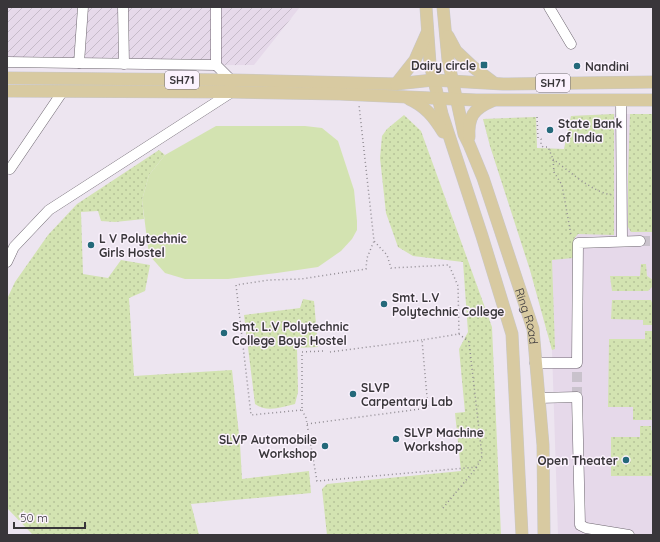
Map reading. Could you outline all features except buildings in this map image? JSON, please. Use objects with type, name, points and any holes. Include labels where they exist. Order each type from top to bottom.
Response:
[{"type":"main road","name":"Ring Road","points":[[426,7],[430,64],[433,80],[442,114],[512,334],[522,535]]},
{"type":"main road","name":"Ring Road","points":[[443,7],[448,60],[464,134],[483,178],[533,329],[543,444],[544,535]]},
{"type":"main road","points":[[396,84],[415,60],[428,31]]},
{"type":"main road","points":[[446,31],[456,50],[473,67],[494,83]]},
{"type":"main road","name":"SH71","points":[[7,78],[232,86],[358,96],[438,98],[457,103],[497,99],[653,100]]},
{"type":"main road","name":"SH71","points":[[7,90],[63,91],[232,86],[396,84],[433,80],[494,83],[653,82]]},
{"type":"main road","points":[[575,100],[576,82]]},
{"type":"main road","points":[[404,96],[419,103],[430,112],[453,147]]},
{"type":"main road","points":[[469,144],[469,125],[472,115],[480,106],[497,99]]},
{"type":"main road","points":[[514,376],[536,376]]},
{"type":"street","points":[[79,63],[83,7]]},
{"type":"street","points":[[123,7],[124,64]]},
{"type":"street","points":[[7,262],[14,248],[49,210],[232,86],[216,66],[216,7]]},
{"type":"street","points":[[549,7],[571,44]]},
{"type":"street","points":[[7,62],[216,66]]},
{"type":"street","points":[[10,169],[63,91]]},
{"type":"street","points":[[621,100],[622,241]]},
{"type":"street","points":[[535,363],[577,363],[578,243],[640,241]]},
{"type":"street","points":[[539,398],[577,397],[580,525],[586,528],[629,535]]},
{"type":"path","points":[[302,410],[251,415],[236,285],[269,280],[301,279],[366,269],[367,258],[374,241],[358,96]]},
{"type":"path","points":[[537,117],[538,138],[541,139],[541,145],[543,147],[548,147],[553,159],[554,172],[562,184],[571,237],[575,243],[578,243]]},
{"type":"path","points":[[553,159],[605,194],[622,195]]},
{"type":"path","points":[[374,241],[386,256],[391,268],[449,265],[458,286],[459,334]]},
{"type":"path","points":[[330,352],[459,334],[469,342],[482,456],[476,467],[442,508]]},
{"type":"path","points":[[307,424],[428,408],[422,340]]},
{"type":"path","points":[[323,351],[302,352],[302,410],[307,424],[317,482],[476,467]]},
{"type":"shaded area","points":[[7,7],[300,7],[254,65],[7,66]]},
{"type":"shaded area","points":[[653,114],[653,535],[558,535],[552,350],[530,270],[490,146],[483,119],[536,117],[537,148],[564,149],[571,116]]},
{"type":"green space","points":[[614,114],[614,235],[578,234],[574,239],[573,258],[552,260],[555,349],[552,350],[530,270],[490,146],[483,119],[536,117],[537,148],[564,149],[571,116]]},
{"type":"green space","points":[[630,114],[653,114],[653,232],[631,232],[628,227]]},
{"type":"green space","points":[[404,115],[421,131],[492,327],[501,535],[327,535],[322,489],[327,484],[461,471],[455,413],[465,412],[459,349],[468,332],[463,262],[413,256],[398,247],[386,213],[380,158],[382,136],[387,129]]},
{"type":"green space","points":[[216,126],[305,126],[322,128],[338,141],[354,190],[357,230],[352,239],[341,251],[318,267],[228,279],[185,279],[165,273],[149,255],[142,200],[149,175],[165,155]]},
{"type":"green space","points":[[159,150],[165,155],[149,175],[142,200],[144,219],[115,222],[101,221],[98,211],[81,212],[83,274],[108,278],[121,260],[150,265],[145,291],[129,298],[134,376],[232,370],[240,444],[242,479],[309,471],[311,493],[191,504],[199,535],[33,535],[7,508],[7,299],[15,282],[48,235],[77,204]]},
{"type":"green space","points":[[641,264],[646,264],[647,276],[653,280],[653,286],[648,291],[612,291],[610,276],[640,276]]},
{"type":"green space","points":[[303,299],[314,301],[318,347],[297,348],[298,392],[295,404],[270,409],[260,407],[255,404],[244,315],[300,308]]},
{"type":"green space","points":[[612,300],[651,300],[653,305],[653,325],[643,325],[643,320],[611,319]]},
{"type":"green space","points":[[645,331],[652,331],[653,338],[652,420],[633,420],[633,407],[608,407],[609,339],[645,339]]},
{"type":"green space","points":[[640,426],[651,426],[651,430],[653,431],[653,476],[611,476],[611,437],[640,437]]},
{"type":"tunnel","points":[[640,241],[653,241]]},
{"type":"tunnel","points":[[577,363],[577,397]]},
{"type":"place","name":"Dairy circle","points":[[484,65]]},
{"type":"place","name":"Nandini","points":[[577,66]]},
{"type":"place","name":"State Bank of India","points":[[550,130]]},
{"type":"place","name":"L V Polytechnic Girls Hostel","points":[[91,245]]},
{"type":"place","name":"Smt. L.V Polytechnic College","points":[[384,304]]},
{"type":"place","name":"Smt. L.V Polytechnic College Boys Hostel","points":[[224,333]]},
{"type":"place","name":"SLVP Carpentary Lab","points":[[353,394]]},
{"type":"place","name":"SLVP Machine Workshop","points":[[396,439]]},
{"type":"place","name":"SLVP Automobile Workshop","points":[[325,446]]},
{"type":"place","name":"Open Theater","points":[[626,460]]}]
